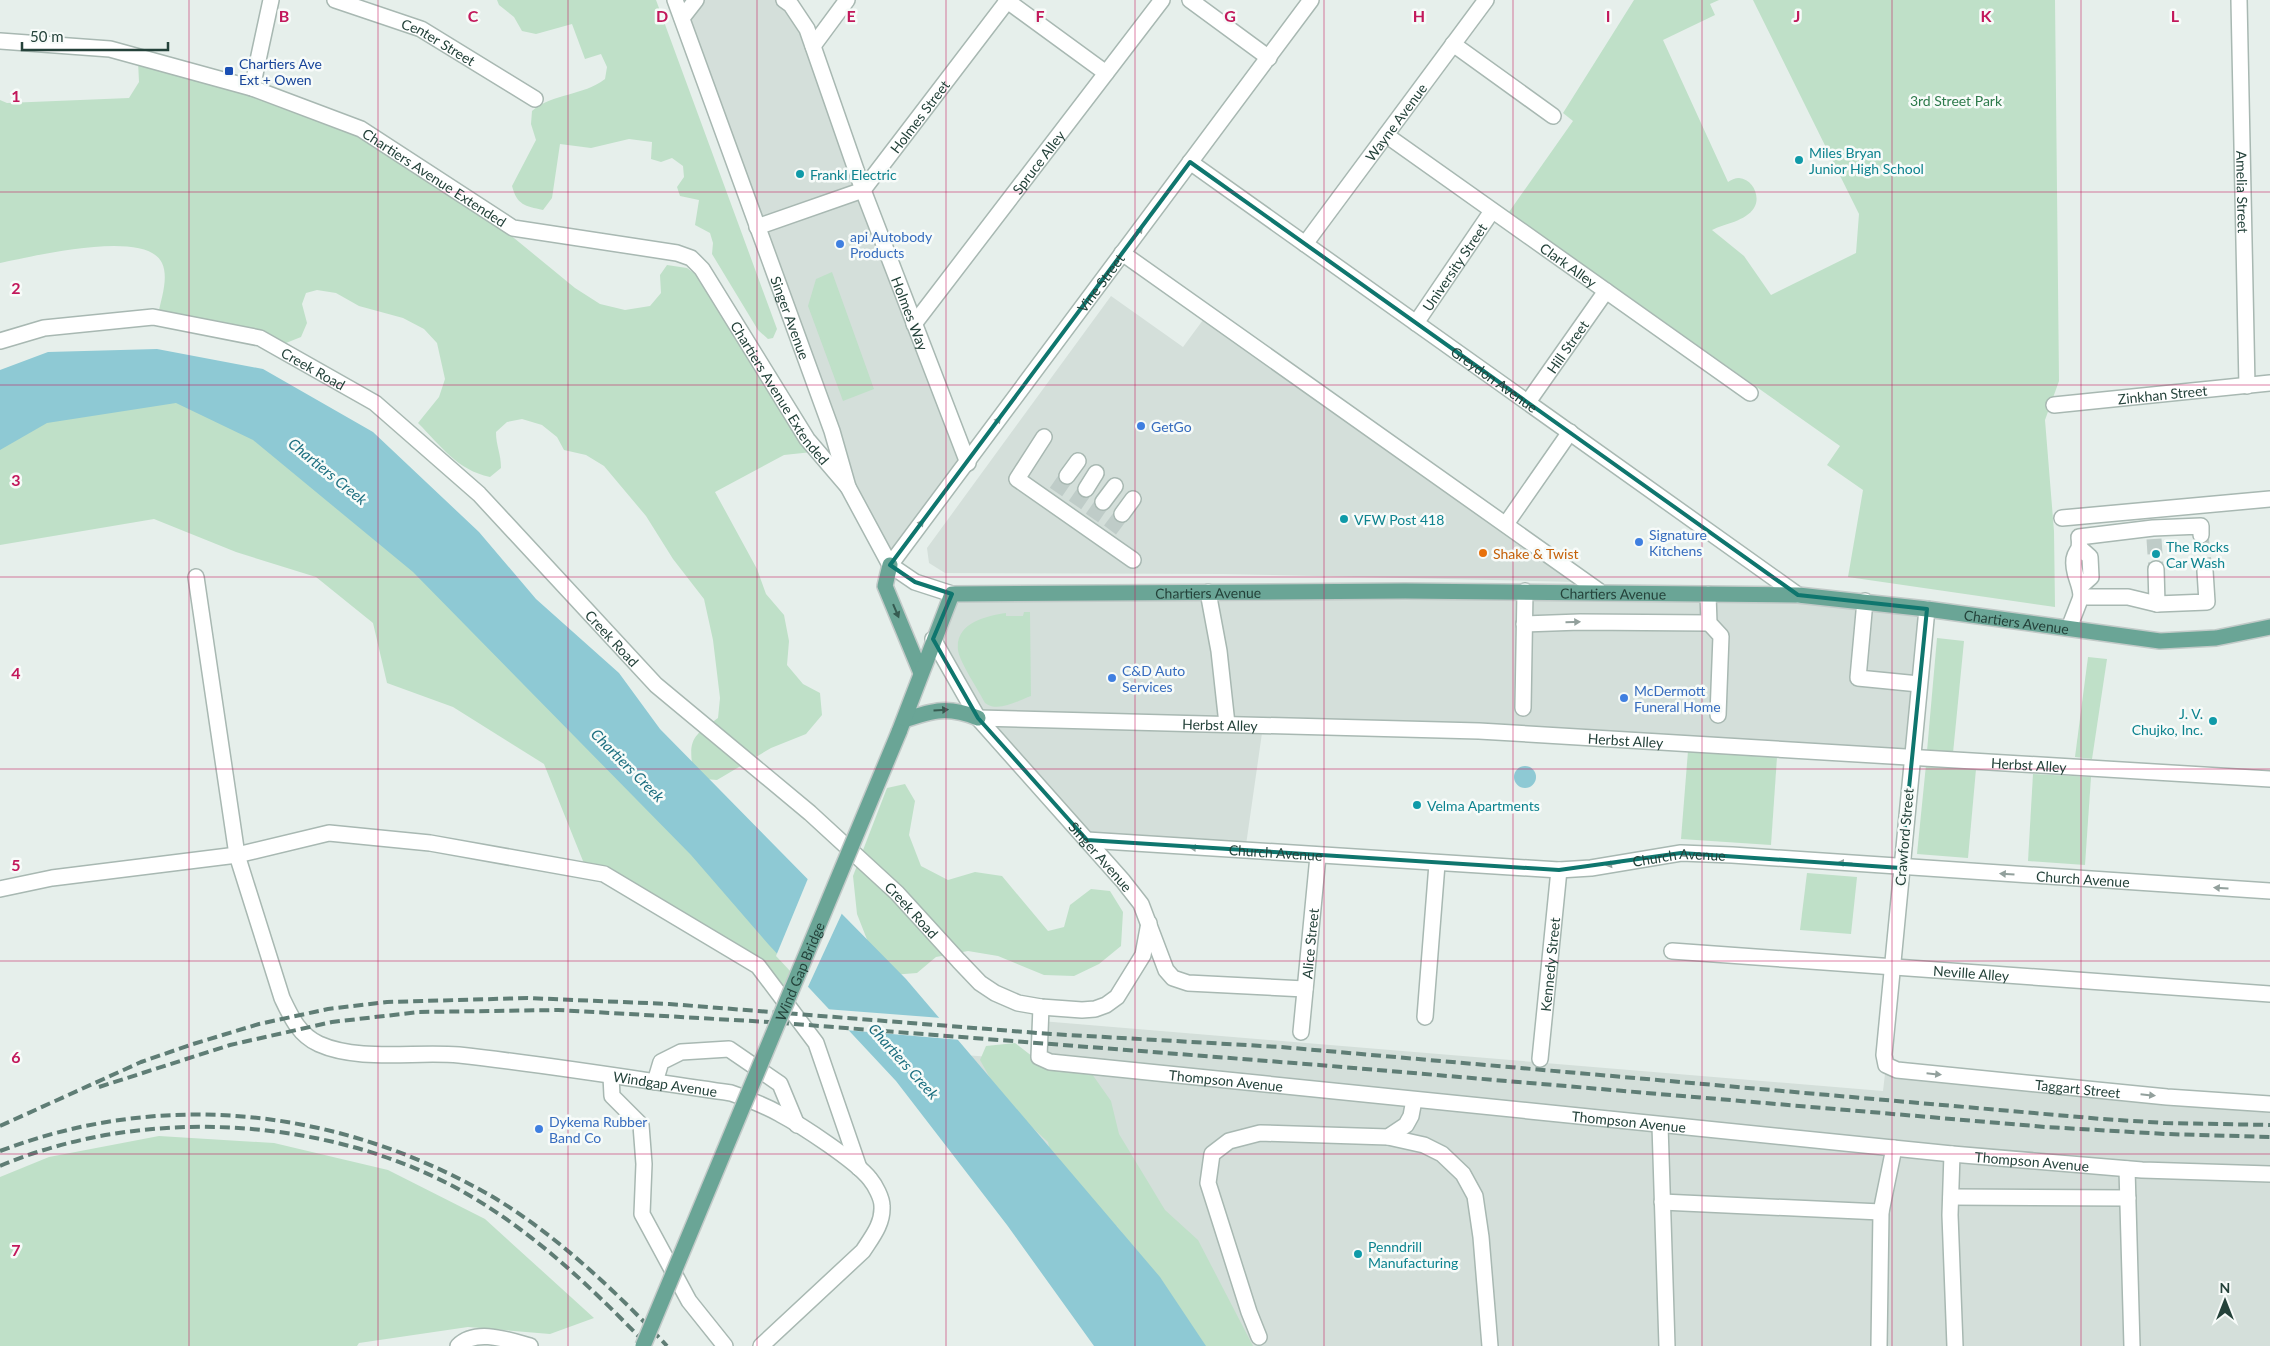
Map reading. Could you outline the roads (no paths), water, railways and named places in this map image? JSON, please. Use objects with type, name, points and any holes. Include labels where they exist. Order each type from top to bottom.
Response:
[{"type":"main road","points":[[890,565],[885,586],[921,673]]},
{"type":"main road","name":"Chartiers Avenue","points":[[952,594],[1600,591],[1798,595],[1865,601],[2160,641],[2216,638],[2270,626]]},
{"type":"main road","name":"Wind Gap Bridge","points":[[643,1346],[902,726],[933,639],[952,594]]},
{"type":"main road","points":[[902,726],[932,710],[948,709],[962,711],[978,718]]},
{"type":"street","points":[[252,88],[271,0]]},
{"type":"street","name":"Center Street","points":[[335,0],[422,30],[535,98]]},
{"type":"street","name":"Singer Avenue","points":[[675,0],[832,431],[848,487],[890,565],[915,582],[952,594]]},
{"type":"street","points":[[682,18],[696,0]]},
{"type":"street","name":"Holmes Way","points":[[784,0],[791,5],[807,30],[863,190],[968,463]]},
{"type":"street","points":[[813,46],[848,0]]},
{"type":"street","points":[[1007,0],[1106,73]]},
{"type":"street","name":"Holmes Street","points":[[863,190],[1007,0]]},
{"type":"street","name":"Spruce Alley","points":[[914,324],[1162,0]]},
{"type":"street","points":[[1190,0],[1269,58]]},
{"type":"street","name":"Vine Street","points":[[890,565],[968,463],[1311,0]]},
{"type":"street","name":"Wayne Avenue","points":[[1306,244],[1486,0]]},
{"type":"street","name":"Amelia Street","points":[[2238,0],[2247,386]]},
{"type":"street","name":"Chartiers Avenue Extended","points":[[0,41],[110,49],[252,88],[361,129],[512,228],[677,253],[691,258],[702,269],[807,439],[848,487]]},
{"type":"street","points":[[1453,44],[1553,116]]},
{"type":"street","name":"Clark Alley","points":[[1386,135],[1750,393]]},
{"type":"street","name":"Greydon Avenue","points":[[1190,162],[1798,595]]},
{"type":"street","points":[[757,228],[863,190]]},
{"type":"street","name":"University Street","points":[[1416,323],[1492,211]]},
{"type":"street","points":[[1122,253],[1600,591]]},
{"type":"street","name":"Hill Street","points":[[1528,402],[1606,291]]},
{"type":"street","name":"Creek Road","points":[[0,342],[44,328],[153,317],[260,338],[376,403],[479,494],[656,685],[810,813],[897,893],[980,983],[995,993],[1018,1003],[1041,1007],[1082,1010],[1106,1005],[1117,997],[1143,955],[1149,923]]},
{"type":"street","name":"Zinkhan Street","points":[[2054,405],[2270,384]]},
{"type":"street","points":[[1506,524],[1570,432]]},
{"type":"street","points":[[1044,437],[1017,479],[1052,497],[1089,522],[1107,535],[1133,560]]},
{"type":"street","points":[[1067,476],[1078,461]]},
{"type":"street","points":[[1086,489],[1096,473]]},
{"type":"street","points":[[1104,502],[1115,486]]},
{"type":"street","points":[[1122,514],[1133,499]]},
{"type":"street","points":[[2062,518],[2270,499]]},
{"type":"street","points":[[2152,510],[2153,534]]},
{"type":"street","points":[[2069,628],[2081,591],[2075,578],[2074,558],[2080,548],[2080,537],[2153,534],[2201,526],[2201,535]]},
{"type":"street","points":[[2156,569],[2157,604]]},
{"type":"street","points":[[2081,591],[2128,597],[2157,604],[2207,602],[2205,571]]},
{"type":"street","name":"Windgap Avenue","points":[[196,577],[237,855],[270,959],[291,1017],[308,1038],[342,1051],[457,1055],[731,1093],[782,1114],[842,1155],[869,1178],[882,1204],[882,1219],[876,1232],[863,1251],[762,1346]]},
{"type":"street","points":[[1523,708],[1525,591]]},
{"type":"street","points":[[1208,592],[1219,651],[1227,724]]},
{"type":"street","points":[[1708,594],[1709,623],[1721,636],[1718,715]]},
{"type":"street","points":[[1865,601],[1858,678],[1919,684]]},
{"type":"street","name":"Crawford Street","points":[[1886,1065],[1884,1055],[1926,609]]},
{"type":"street","points":[[1524,624],[1580,622],[1709,623]]},
{"type":"street","name":"Singer Avenue","points":[[933,639],[978,718],[1123,881],[1140,904],[1166,970],[1173,978],[1188,983],[1306,989]]},
{"type":"street","name":"Herbst Alley","points":[[978,718],[1479,731],[2270,779]]},
{"type":"street","points":[[0,889],[52,878],[237,855],[329,833],[430,843],[604,874],[758,966],[816,1043],[860,1170]]},
{"type":"street","name":"Church Avenue","points":[[1087,840],[1437,864],[1559,870],[1591,868],[1681,853],[2270,891]]},
{"type":"street","name":"Alice Street","points":[[1301,1032],[1318,856]]},
{"type":"street","points":[[1425,1017],[1437,864]]},
{"type":"street","name":"Kennedy Street","points":[[1540,1059],[1559,870]]},
{"type":"street","name":"Neville Alley","points":[[1672,951],[2270,994]]},
{"type":"street","name":"Thompson Avenue","points":[[1041,1007],[1039,1057],[1044,1060],[1414,1100],[1952,1154],[2127,1169],[2270,1174]]},
{"type":"street","points":[[655,1082],[661,1062],[681,1052],[729,1049],[780,1084],[796,1125]]},
{"type":"street","name":"Taggart Street","points":[[1886,1065],[1897,1070],[2167,1097],[2270,1104]]},
{"type":"street","points":[[611,1076],[612,1096],[641,1125],[644,1164],[642,1214],[689,1302],[725,1346]]},
{"type":"street","points":[[1388,1137],[1406,1125],[1411,1116],[1414,1100]]},
{"type":"street","points":[[1660,1125],[1667,1346]]},
{"type":"street","points":[[1260,1337],[1249,1312],[1208,1183],[1212,1154],[1229,1141],[1260,1134],[1388,1137],[1424,1145],[1442,1154],[1463,1174],[1475,1196],[1481,1237],[1490,1346]]},
{"type":"street","points":[[1879,1346],[1880,1212],[1894,1148]]},
{"type":"street","points":[[1952,1154],[1951,1197],[1956,1346]]},
{"type":"street","points":[[2127,1169],[2132,1346]]},
{"type":"street","points":[[1951,1197],[2128,1198]]},
{"type":"street","points":[[1662,1202],[1880,1212]]},
{"type":"street","points":[[461,1343],[477,1336],[530,1346]]},
{"type":"water","name":"Chartiers Creek","points":[[157,349],[263,369],[373,432],[479,532],[536,599],[619,673],[660,729],[906,979],[1160,1277],[1206,1346],[1094,1346],[1007,1225],[896,1081],[769,945],[691,855],[413,572],[253,440],[176,403],[47,423],[0,450],[0,370],[48,352]]},
{"type":"water","points":[[1525,766],[1533,769],[1536,777],[1533,785],[1525,788],[1517,785],[1514,777],[1517,769]]},
{"type":"tunnel","points":[[1056,492],[1067,476]]},
{"type":"tunnel","points":[[1075,505],[1086,489]]},
{"type":"tunnel","points":[[1092,518],[1103,502]]},
{"type":"tunnel","points":[[1110,530],[1122,514]]},
{"type":"tunnel","points":[[2201,535],[2205,571]]},
{"type":"tunnel","points":[[2154,539],[2156,569]]},
{"type":"railway","points":[[0,1126],[141,1062],[259,1024],[328,1009],[387,1002],[528,998],[669,1004],[1051,1034],[1281,1047],[2102,1119],[2165,1123],[2270,1125]]},
{"type":"railway","points":[[99,1087],[230,1045],[332,1022],[419,1012],[558,1010],[769,1022],[1319,1065],[2046,1127],[2166,1134],[2270,1137]]},
{"type":"railway","points":[[0,1151],[61,1132],[123,1119],[186,1115],[248,1117],[309,1126],[369,1142],[428,1164],[486,1193],[534,1224],[605,1283],[667,1346]]},
{"type":"railway","points":[[0,1166],[56,1146],[114,1134],[175,1127],[236,1128],[298,1135],[357,1148],[414,1168],[467,1194],[517,1227],[585,1283],[648,1346]]},
{"type":"place","name":"Chartiers Ave Ext + Owen","points":[[229,71]]},
{"type":"place","name":"Miles Bryan Junior High School","points":[[1799,160]]},
{"type":"place","name":"Frankl Electric","points":[[800,174]]},
{"type":"place","name":"api Autobody Products","points":[[840,244]]},
{"type":"place","name":"GetGo","points":[[1141,426]]},
{"type":"place","name":"VFW Post 418","points":[[1344,519]]},
{"type":"place","name":"Signature Kitchens","points":[[1639,542]]},
{"type":"place","name":"Shake & Twist","points":[[1483,553]]},
{"type":"place","name":"The Rocks Car Wash","points":[[2156,554]]},
{"type":"place","name":"C&D Auto Services","points":[[1112,678]]},
{"type":"place","name":"McDermott Funeral Home","points":[[1624,698]]},
{"type":"place","name":"J. V. Chujko, Inc.","points":[[2213,721]]},
{"type":"place","name":"Velma Apartments","points":[[1417,805]]},
{"type":"place","name":"Dykema Rubber Band Co","points":[[539,1129]]},
{"type":"place","name":"Penndrill Manufacturing","points":[[1358,1254]]},
{"type":"park label","name":"3rd Street Park","points":[[1956,100]]}]
